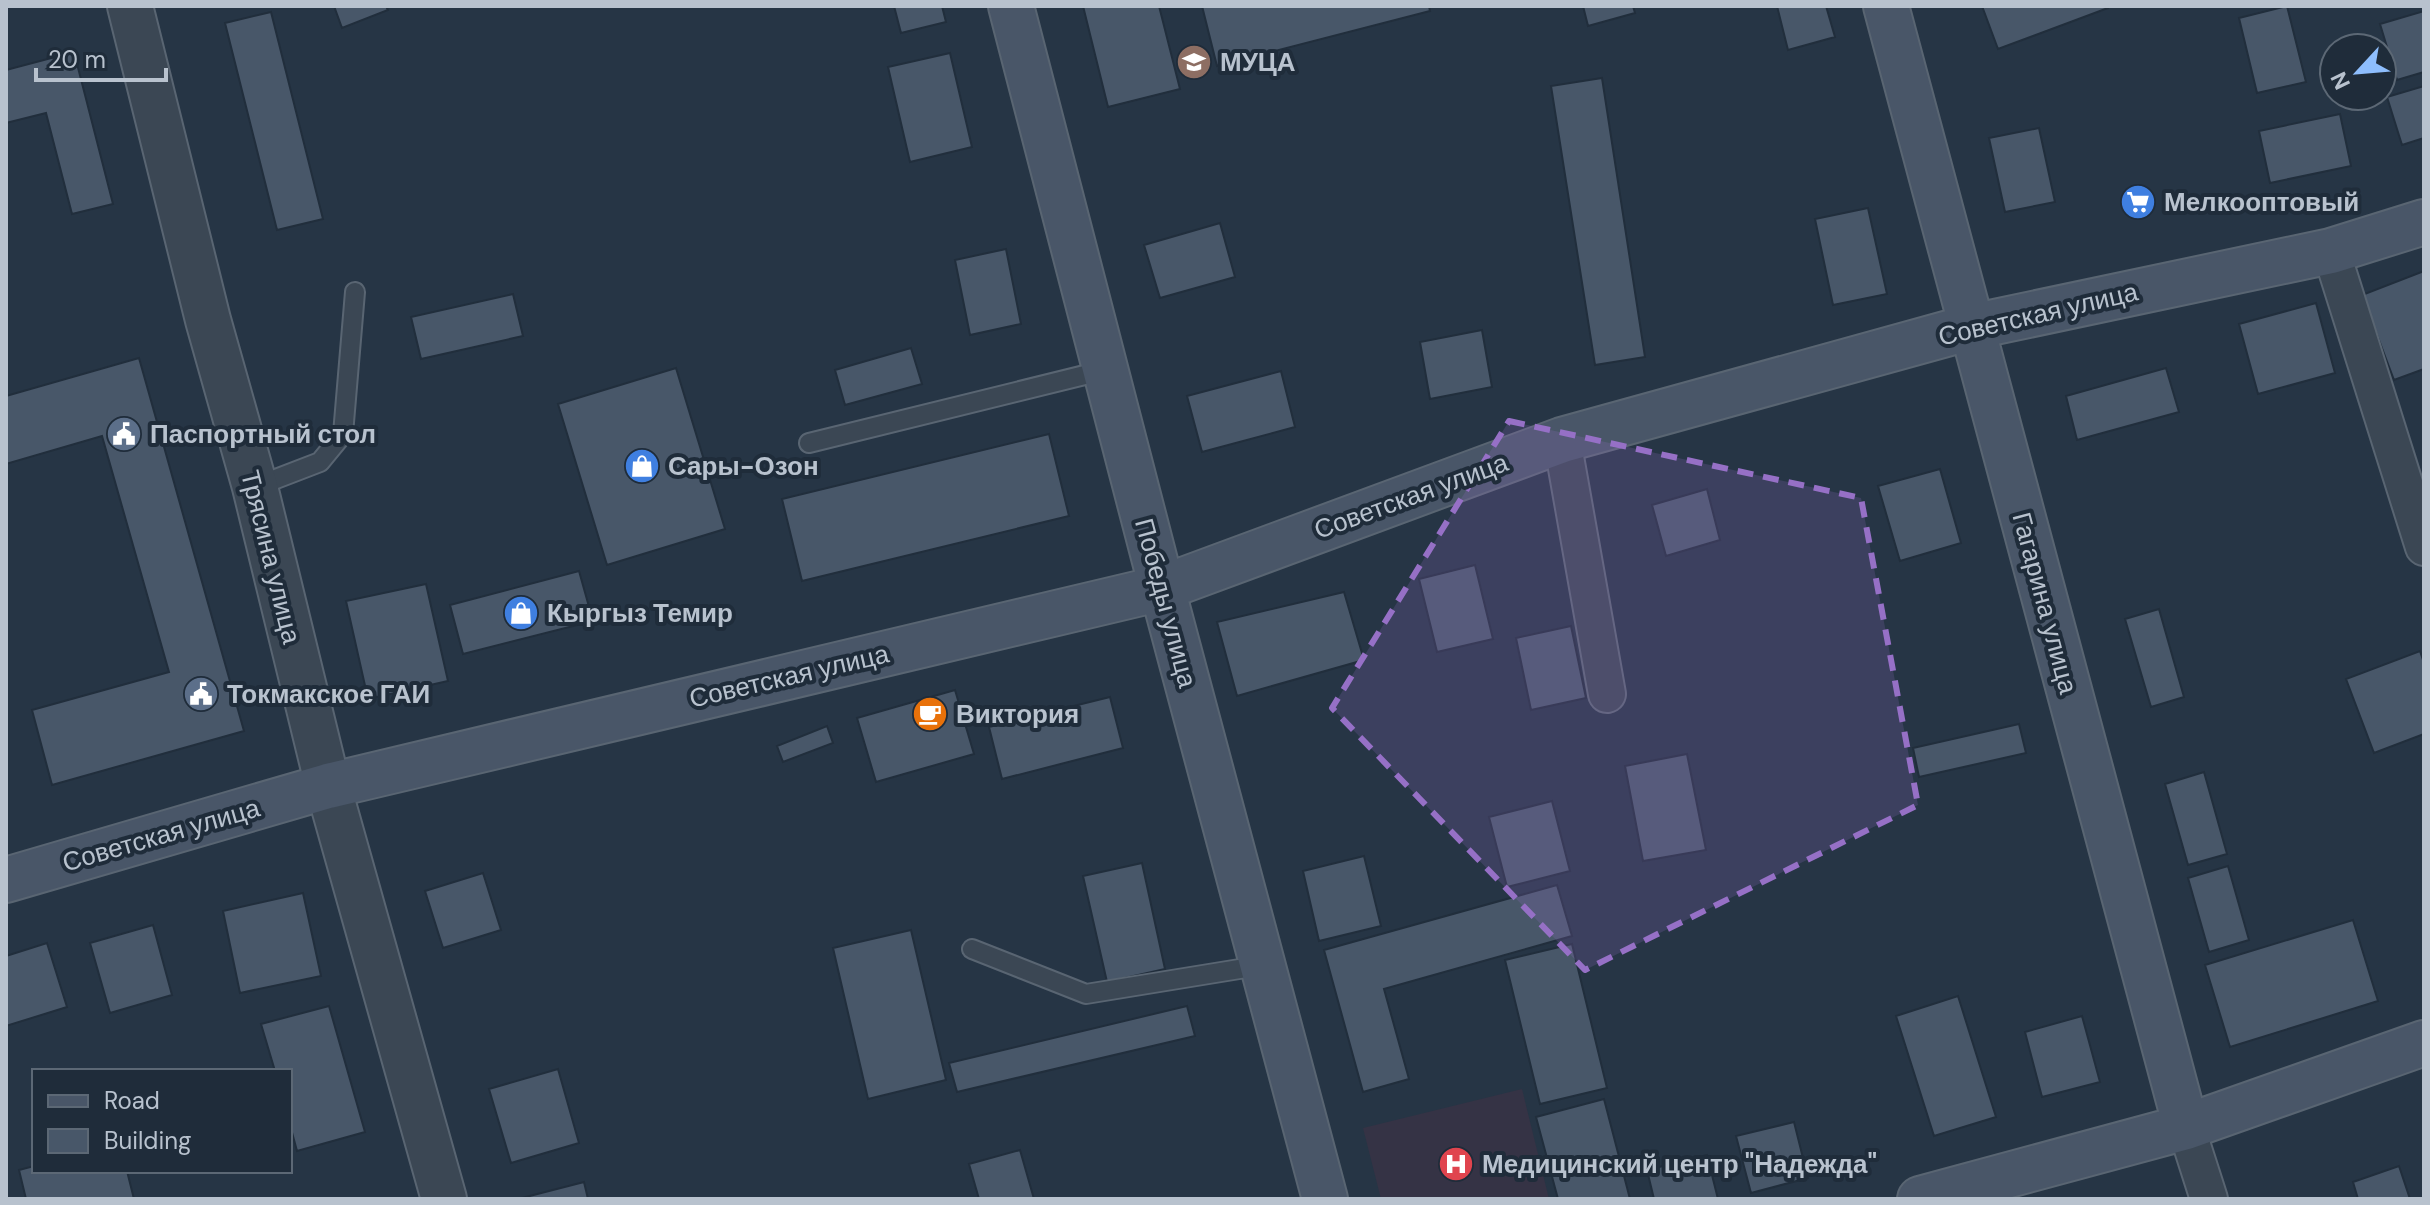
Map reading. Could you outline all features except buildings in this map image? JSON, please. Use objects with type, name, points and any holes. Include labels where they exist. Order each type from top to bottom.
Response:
[{"type":"main road","name":"Победы улица","points":[[1011,6],[1325,1199]]},
{"type":"main road","name":"Гагарина улица","points":[[1886,6],[2186,1127]]},
{"type":"main road","name":"Советская улица","points":[[6,880],[328,786],[1162,588],[1562,440],[1971,327],[2331,251],[2424,222]]},
{"type":"main road","points":[[1920,1199],[2186,1127],[2424,1043]]},
{"type":"street","name":"Трясина улица","points":[[130,6],[208,320],[255,487],[328,786],[444,1199]]},
{"type":"street","points":[[2331,251],[2424,547]]},
{"type":"street","points":[[1562,440],[1607,694]]},
{"type":"street","name":"Гагарина улица","points":[[2186,1127],[2209,1199]]},
{"type":"lane","points":[[255,487],[320,462],[343,434],[355,292]]},
{"type":"lane","points":[[809,443],[1105,370]]},
{"type":"lane","points":[[972,949],[1086,994],[1264,965]]},
{"type":"highlighted area","points":[[1509,421],[1861,498],[1918,805],[1585,970],[1332,708]]},
{"type":"shaded area","name":"Медицинский центр \"Надежда\"","points":[[1522,1089],[1549,1199],[1381,1199],[1363,1128]]},
{"type":"place","name":"МУЦА","points":[[1194,62]]},
{"type":"place","name":"Мелкооптовый","points":[[2138,202]]},
{"type":"place","name":"Паспортный стол","points":[[124,434]]},
{"type":"place","name":"Сары-Озон","points":[[642,466]]},
{"type":"place","name":"Кыргыз Темир","points":[[521,613]]},
{"type":"place","name":"Токмакское ГАИ","points":[[201,694]]},
{"type":"place","name":"Виктория","points":[[930,714]]},
{"type":"place","name":"Медицинский центр \"Надежда\"","points":[[1456,1164]]}]
